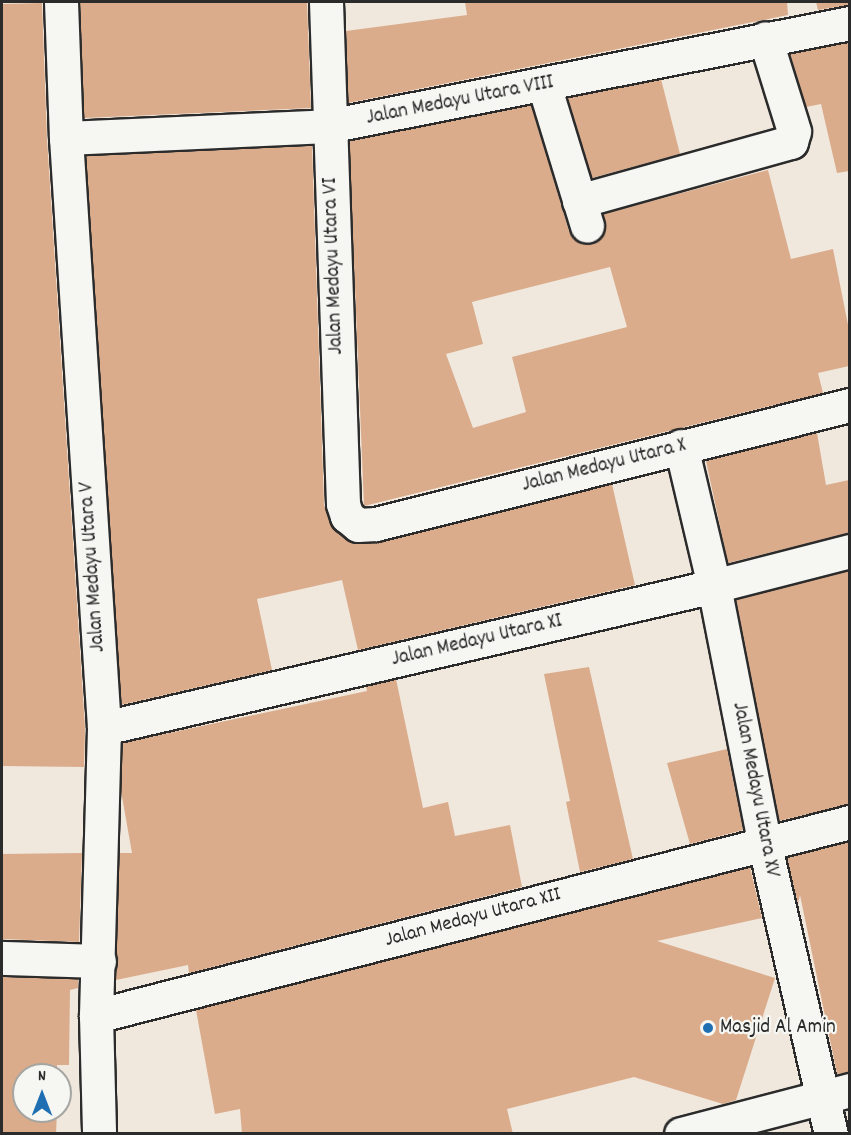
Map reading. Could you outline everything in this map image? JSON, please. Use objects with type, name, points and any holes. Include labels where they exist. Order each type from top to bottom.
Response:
[{"type":"street","name":"Jalan Medayu Utara V","points":[[61,2],[66,138],[104,728],[96,1016],[99,1134]]},
{"type":"street","name":"Jalan Medayu Utara VI","points":[[326,2],[328,126],[343,504],[347,516],[358,525]]},
{"type":"street","name":"Jalan Medayu Utara VIII","points":[[66,138],[328,126],[849,23]]},
{"type":"street","points":[[544,85],[583,213],[791,142],[794,131],[765,38]]},
{"type":"street","name":"Jalan Medayu Utara X","points":[[358,525],[376,524],[849,405]]},
{"type":"street","name":"Jalan Medayu Utara XV","points":[[681,446],[714,586],[764,842],[836,1094],[831,1134]]},
{"type":"street","name":"Jalan Medayu Utara XI","points":[[104,728],[714,586],[849,550]]},
{"type":"street","name":"Jalan Medayu Utara XII","points":[[96,1016],[764,842],[849,822]]},
{"type":"street","points":[[2,958],[99,961]]},
{"type":"street","points":[[681,1134],[836,1094]]},
{"type":"building","points":[[80,2],[307,2],[311,108],[84,118]]},
{"type":"building","points":[[465,2],[787,2],[788,15],[348,103],[346,31],[467,15]]},
{"type":"building","points":[[816,2],[849,2],[849,5],[818,10]]},
{"type":"building","points":[[42,3],[47,139],[85,728],[84,767],[2,766],[2,4]]},
{"type":"building","points":[[849,42],[849,171],[837,173],[821,104],[806,107],[790,54]]},
{"type":"building","points":[[661,79],[680,154],[592,178],[568,98]]},
{"type":"building","points":[[531,105],[569,231],[582,244],[601,238],[605,230],[603,214],[768,170],[791,259],[833,249],[849,330],[849,366],[818,373],[823,393],[364,506],[349,141]],"holes":[[[610,267],[627,327],[512,357],[526,412],[473,428],[446,354],[483,344],[472,302]]]},
{"type":"building","points":[[312,146],[324,505],[335,530],[358,544],[380,542],[612,484],[635,585],[358,650],[342,580],[257,599],[272,670],[121,705],[86,156]]},
{"type":"building","points":[[817,433],[826,485],[849,480],[849,533],[728,563],[706,461]]},
{"type":"building","points":[[849,570],[849,804],[779,821],[736,600]]},
{"type":"building","points":[[589,667],[633,859],[580,872],[566,802],[570,801],[544,674]]},
{"type":"building","points":[[396,679],[423,808],[448,802],[455,836],[510,825],[522,887],[189,973],[188,965],[116,980],[119,853],[132,853],[121,791],[122,743],[367,691],[366,686]]},
{"type":"building","points":[[727,749],[743,830],[690,844],[667,763]]},
{"type":"building","points":[[849,841],[849,1072],[837,1074],[800,895],[798,904],[787,858]]},
{"type":"building","points":[[82,853],[79,942],[2,939],[2,854]]},
{"type":"building","points":[[750,867],[762,918],[657,941],[775,978],[736,1100],[723,1104],[634,1077],[507,1109],[513,1134],[242,1134],[240,1109],[215,1114],[196,1010]]},
{"type":"building","points":[[2,977],[78,979],[78,988],[70,990],[69,1063],[12,1063],[12,1123],[56,1123],[56,1134],[2,1134]]},
{"type":"place","name":"Masjid Al Amin","points":[[708,1028]]}]
